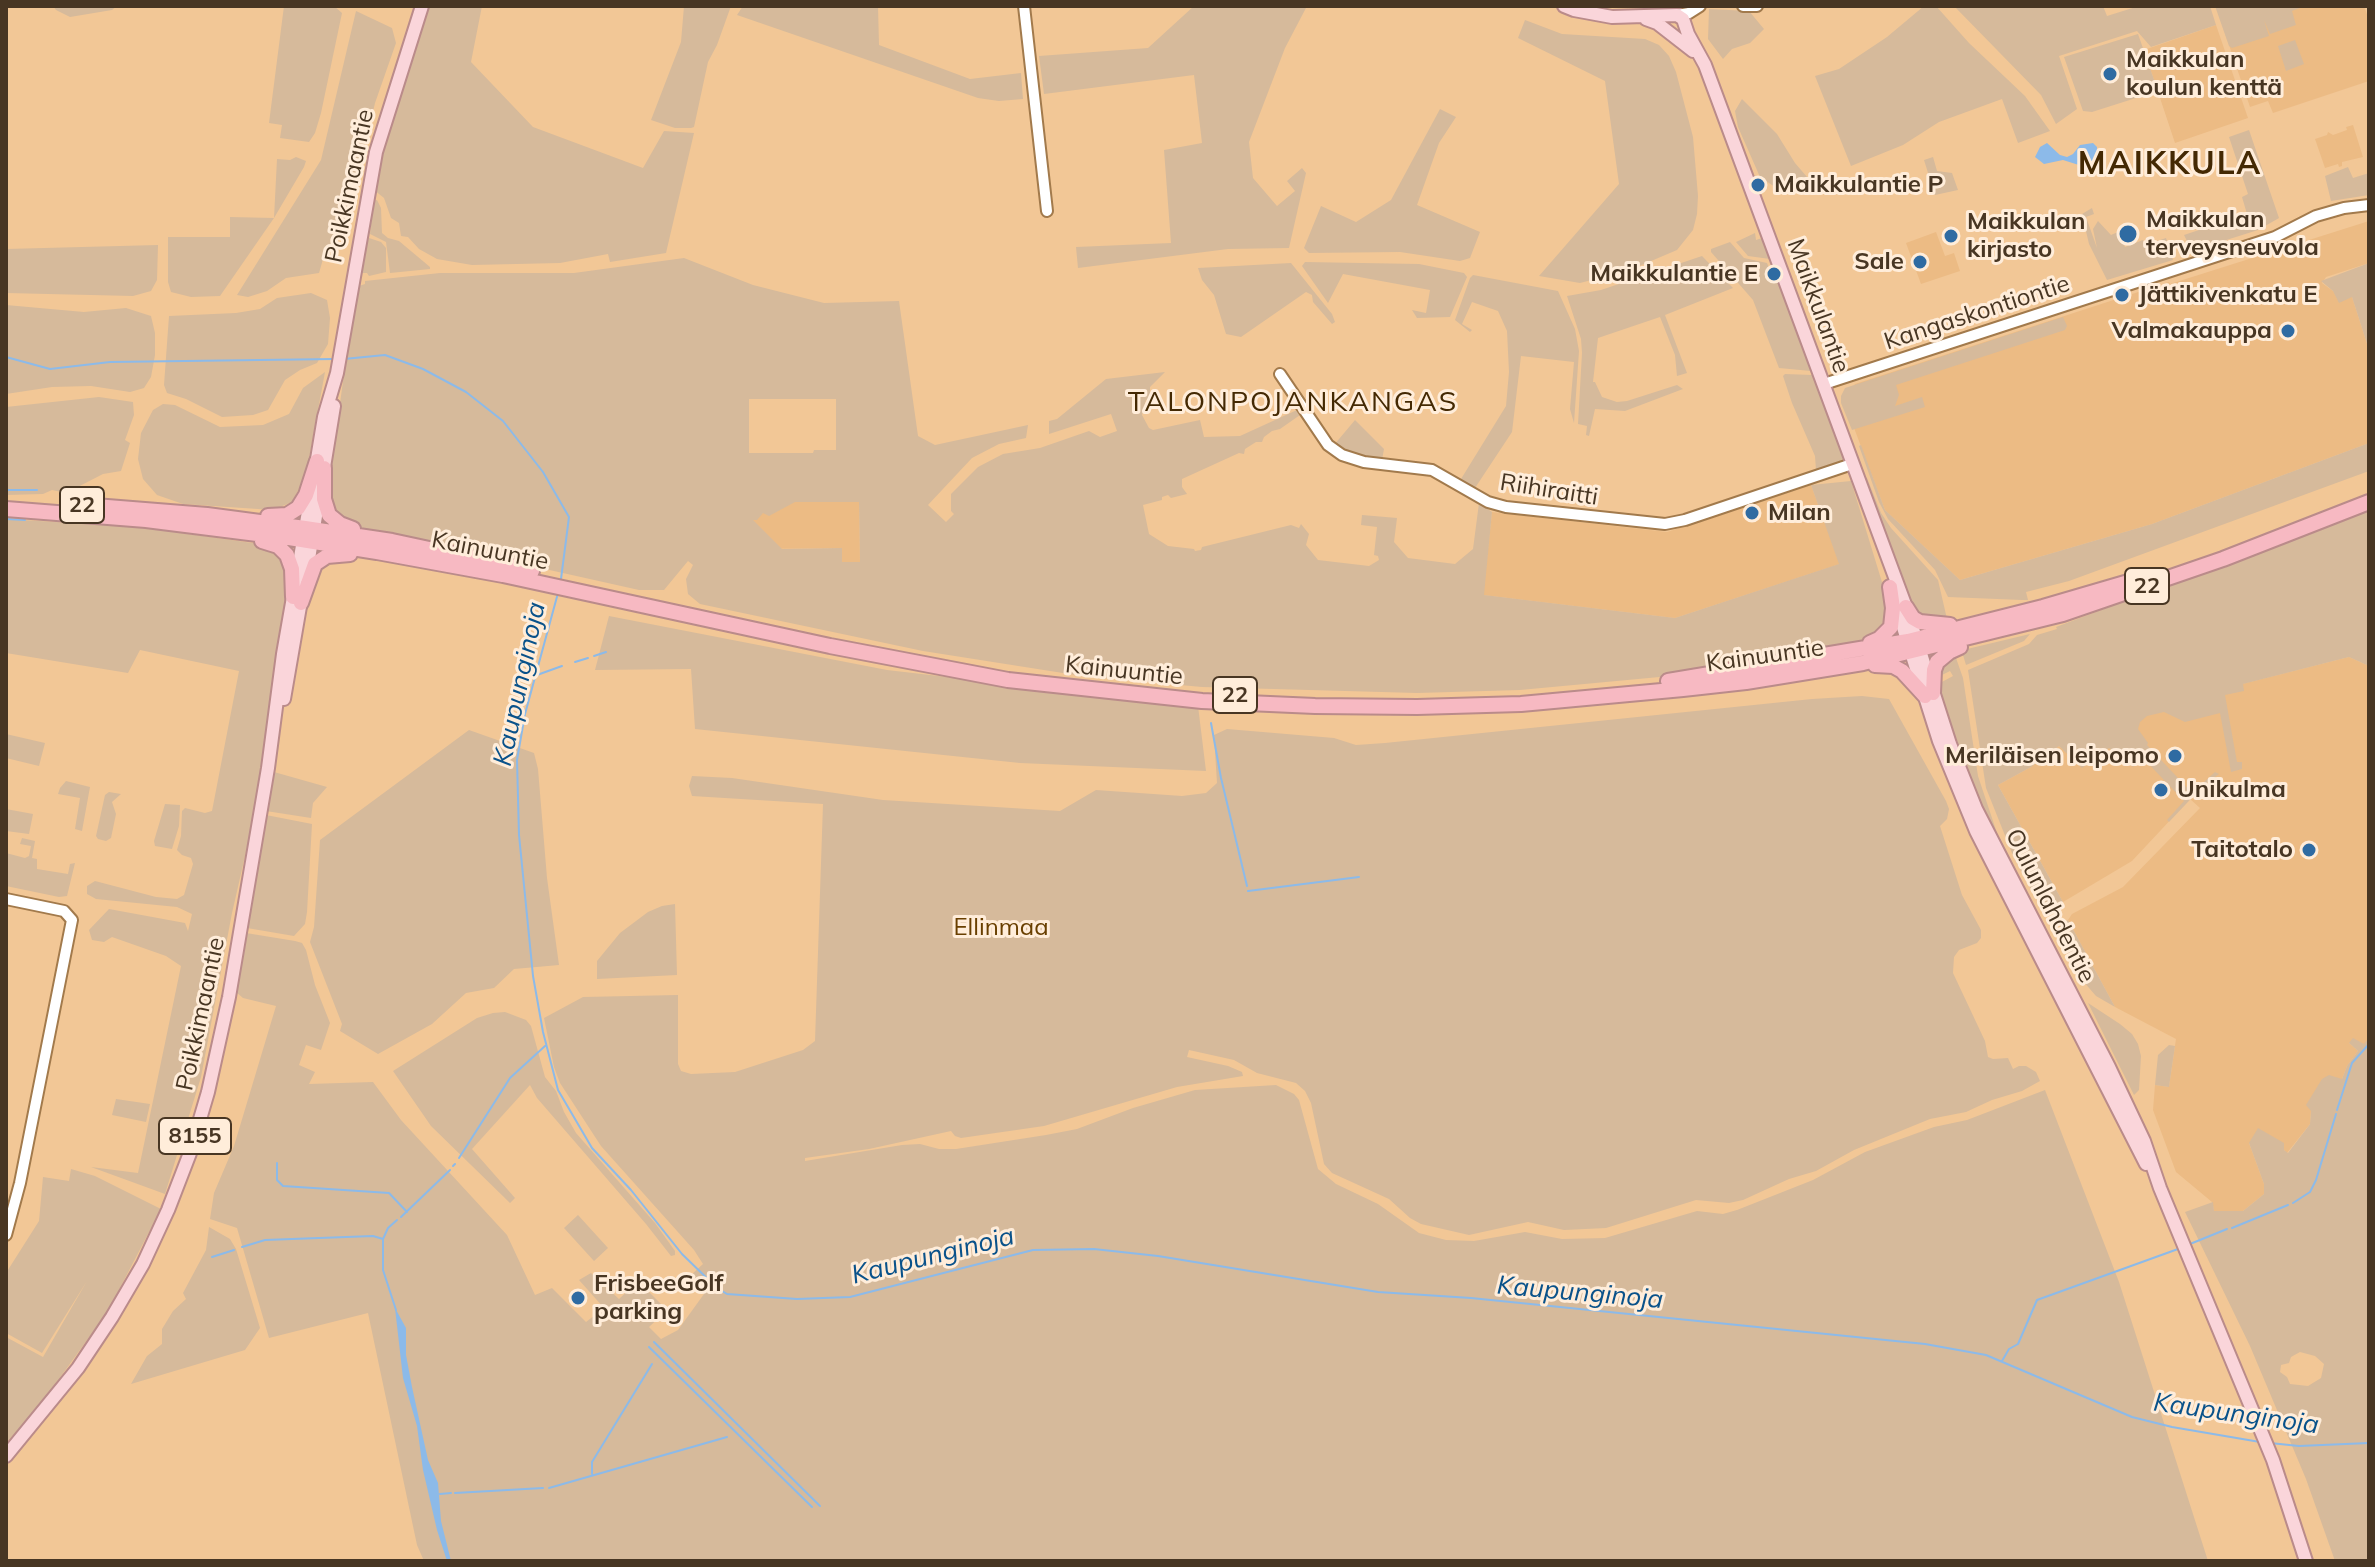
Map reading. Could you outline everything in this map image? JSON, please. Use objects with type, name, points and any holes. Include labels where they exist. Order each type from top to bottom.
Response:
[{"type":"highway","points":[[224,517],[281,517],[293,512],[303,502],[320,464]]},
{"type":"highway","points":[[320,464],[326,508],[334,520],[405,550]]},
{"type":"highway","name":"Kainuuntie","points":[[1914,645],[1971,625],[2150,576],[2369,494]]},
{"type":"highway","name":"Kainuuntie","points":[[6,500],[224,517],[405,550],[568,584],[845,649],[1008,680],[1123,694],[1256,704],[1417,707],[1521,704],[1746,682],[1914,645],[1996,632],[2153,584],[2369,502]]},
{"type":"highway","name":"Kainuuntie","points":[[6,509],[309,534]]},
{"type":"highway","points":[[203,527],[271,543],[283,550],[291,562],[297,600]]},
{"type":"highway","points":[[297,600],[315,564],[327,556],[405,550]]},
{"type":"highway","points":[[1859,657],[1891,627],[1893,608],[1890,587]]},
{"type":"highway","points":[[1906,607],[1920,622],[1939,626],[1971,625]]},
{"type":"highway","points":[[1929,695],[1940,658],[1996,632]]},
{"type":"highway","points":[[1859,657],[1893,666],[1929,695]]},
{"type":"main road","name":"Poikkimaantie","points":[[6,1456],[78,1368],[143,1264],[185,1167],[208,1092],[222,1032],[268,768],[284,698],[297,600],[376,152],[422,6]]},
{"type":"main road","points":[[1564,6],[1612,17],[1629,16],[1676,23]]},
{"type":"main road","name":"Maikkulantie","points":[[1676,23],[1705,65],[1906,607],[1914,645]]},
{"type":"main road","name":"Maikkulantie","points":[[1888,563],[1890,587],[1914,645]]},
{"type":"main road","name":"Oulunlahdentie","points":[[1914,645],[1939,741],[1976,831],[2135,1146],[2160,1188],[2254,1411],[2306,1561]]},
{"type":"street","points":[[1024,6],[1047,211]]},
{"type":"street","points":[[1743,6],[1757,6]]},
{"type":"street","points":[[1676,23],[1697,8]]},
{"type":"street","name":"Kangaskontiontie","points":[[1824,384],[2275,237],[2316,216],[2369,205]]},
{"type":"street","name":"Riihiraitti","points":[[1280,374],[1328,445],[1342,455],[1364,462],[1432,470],[1488,502],[1506,507],[1665,524],[1852,464]]},
{"type":"street","points":[[6,899],[64,911],[72,920],[23,1168],[6,1235]]},
{"type":"shaded area","points":[[2298,6],[2364,6],[2369,20],[2369,81],[2273,113],[2268,101],[2250,107],[2224,30]]},
{"type":"shaded area","points":[[2216,25],[2248,118],[2175,143],[2144,50]]},
{"type":"shaded area","points":[[2353,125],[2363,157],[2342,162],[2339,167],[2338,164],[2325,168],[2315,139],[2328,132],[2333,135],[2347,130],[2346,127]]},
{"type":"shaded area","points":[[2369,221],[2369,263],[2326,277],[2322,283],[2333,291],[2352,297],[2369,350],[2369,443],[2152,524],[1960,580],[1885,510],[1845,404],[1855,384]]},
{"type":"shaded area","points":[[1936,232],[1945,256],[1954,253],[1960,271],[1921,284],[1906,243]]},
{"type":"shaded area","points":[[803,479],[859,487],[860,563],[842,562],[841,548],[756,549],[740,531]]},
{"type":"shaded area","points":[[1811,485],[1840,564],[1675,618],[1483,595],[1492,512],[1667,532]]},
{"type":"shaded area","points":[[2349,657],[2369,666],[2369,1038],[2364,1045],[2349,1043],[2358,1051],[2342,1079],[2311,1111],[2310,1124],[2287,1153],[2249,1143],[2264,1184],[2264,1194],[2243,1211],[2214,1211],[2212,1202],[2176,1172],[2153,1110],[2155,1085],[2169,1087],[2176,1039],[2115,1007],[2068,920],[2072,914],[2123,887],[2200,808],[2190,799],[2132,861],[2063,902],[1998,785],[2031,767],[2059,746],[2083,767],[2147,708]]},
{"type":"green space","points":[[53,6],[117,6],[112,10],[70,17]]},
{"type":"green space","points":[[284,6],[334,6],[342,13],[321,113],[309,142],[280,138],[282,125],[269,123]]},
{"type":"green space","points":[[428,6],[482,6],[471,62],[533,127],[643,168],[664,131],[694,133],[666,253],[610,262],[608,254],[560,263],[472,265],[437,259],[419,249],[408,237],[401,236],[399,223],[391,218],[384,198],[374,190],[387,127]]},
{"type":"green space","points":[[684,6],[731,6],[708,62],[694,127],[675,128],[651,120],[681,42]]},
{"type":"green space","points":[[743,6],[878,6],[879,45],[970,79],[1021,73],[1023,99],[999,101],[978,98],[737,15]]},
{"type":"green space","points":[[1194,6],[1307,6],[1285,48],[1249,142],[1253,178],[1277,206],[1295,191],[1287,181],[1302,168],[1306,173],[1289,248],[1228,249],[1078,268],[1076,247],[1171,243],[1164,150],[1202,143],[1194,75],[1044,94],[1039,56],[1148,48]]},
{"type":"green space","points":[[1924,6],[1936,6],[1969,43],[2025,96],[2050,131],[2018,143],[2002,99],[1939,122],[1903,145],[1851,166],[1815,76],[1839,69],[1887,37]]},
{"type":"green space","points":[[1954,6],[2103,6],[2107,16],[2139,6],[2210,6],[2216,25],[2151,47],[2137,31],[2059,56],[2077,109],[2056,124],[2041,95]]},
{"type":"green space","points":[[2215,6],[2305,6],[2292,11],[2296,25],[2270,34],[2264,20],[2269,36],[2232,48]]},
{"type":"green space","points":[[1709,9],[1749,11],[1764,29],[1750,43],[1732,49],[1723,59],[1708,39]]},
{"type":"green space","points":[[356,11],[392,28],[396,43],[375,103],[359,170],[352,221],[325,252],[319,273],[286,278],[267,291],[248,297],[237,295],[321,160]]},
{"type":"green space","points":[[1525,20],[1562,34],[1645,39],[1659,45],[1669,56],[1693,137],[1698,196],[1693,230],[1677,250],[1630,270],[1580,283],[1539,276],[1619,184],[1605,81],[1518,38]]},
{"type":"green space","name":"Maikkulan koulun kenttä","points":[[2138,34],[2158,91],[2092,112],[2083,111],[2064,57]]},
{"type":"green space","points":[[2295,40],[2304,64],[2286,71],[2278,46]]},
{"type":"green space","points":[[1742,99],[1777,134],[1795,163],[1820,192],[1810,195],[1778,189],[1760,177],[1738,127],[1735,111]]},
{"type":"green space","points":[[1440,109],[1456,117],[1439,143],[1417,205],[1480,232],[1470,258],[1460,261],[1400,252],[1309,253],[1304,248],[1321,206],[1356,222],[1391,200]]},
{"type":"green space","points":[[2249,130],[2279,218],[2258,230],[2191,249],[2184,235],[2247,214],[2242,197],[2248,194],[2229,137]]},
{"type":"green space","points":[[296,157],[306,161],[304,167],[274,218],[277,159]]},
{"type":"green space","points":[[1933,157],[1937,171],[1952,173],[1958,190],[1935,195],[1924,160]]},
{"type":"green space","points":[[2348,167],[2353,178],[2369,173],[2369,195],[2331,201],[2325,176]]},
{"type":"green space","points":[[377,200],[381,208],[382,233],[399,241],[430,269],[390,273],[386,242],[370,234],[373,201]]},
{"type":"green space","points":[[2092,208],[2094,214],[2086,217],[2097,248],[2093,229],[2098,221],[2111,235],[2118,232],[2125,247],[2143,240],[2145,245],[2166,238],[2173,260],[2107,280],[2089,244],[2082,214]]},
{"type":"green space","points":[[230,217],[274,218],[220,296],[191,297],[171,292],[168,282],[168,237],[230,237]]},
{"type":"green space","points":[[1755,233],[1756,240],[1765,237],[1770,259],[1748,256],[1736,242]]},
{"type":"green space","points":[[369,238],[381,242],[386,248],[386,272],[369,276],[362,273],[357,277]]},
{"type":"green space","points":[[1730,242],[1744,258],[1767,263],[1773,278],[1777,277],[1811,371],[1779,368],[1753,300],[1711,252],[1711,249]]},
{"type":"green space","points":[[158,245],[157,280],[151,291],[133,296],[6,293],[6,249]]},
{"type":"green space","points":[[1702,256],[1733,288],[1665,315],[1687,373],[1677,376],[1675,355],[1660,317],[1598,338],[1593,382],[1602,397],[1617,402],[1677,385],[1683,389],[1625,411],[1595,409],[1589,436],[1586,435],[1587,426],[1578,424],[1581,339],[1567,296],[1601,290]]},
{"type":"green space","points":[[684,258],[753,285],[824,303],[899,301],[918,436],[935,445],[1028,425],[1026,438],[999,444],[972,458],[928,505],[946,522],[954,514],[951,511],[951,494],[978,467],[1003,454],[1040,448],[1089,431],[1100,437],[1117,431],[1111,414],[1049,434],[1049,421],[1057,419],[1106,379],[1165,372],[1150,387],[1150,399],[1146,400],[1142,415],[1153,430],[1200,420],[1204,437],[1240,436],[1297,410],[1300,415],[1272,431],[1262,442],[1245,449],[1244,454],[1239,453],[1182,479],[1182,487],[1187,494],[1171,498],[1168,495],[1162,500],[1143,505],[1149,534],[1168,546],[1195,551],[1291,525],[1299,528],[1301,524],[1309,534],[1306,545],[1318,560],[1369,566],[1379,560],[1374,555],[1377,527],[1361,525],[1362,515],[1397,518],[1394,542],[1408,558],[1455,564],[1473,549],[1479,503],[1492,512],[1484,595],[1675,618],[1839,564],[1811,485],[1851,481],[1889,605],[1890,618],[1877,634],[1856,642],[1681,675],[1520,690],[1417,693],[1202,687],[1082,676],[923,651],[700,604],[688,594],[686,579],[693,565],[688,561],[664,590],[639,590],[357,527],[335,516],[328,497],[329,483],[356,287],[365,284],[365,281],[440,273],[574,273]],"holes":[[[749,399],[836,399],[836,450],[749,453]],[[795,502],[859,502],[860,562],[842,562],[842,548],[782,549],[753,520],[763,513],[769,516]]]},
{"type":"green space","points":[[1305,262],[1419,264],[1464,273],[1467,277],[1450,317],[1417,318],[1412,310],[1426,313],[1430,290],[1343,274],[1328,303],[1302,266]]},
{"type":"green space","points":[[1291,263],[1335,322],[1332,324],[1313,302],[1312,295],[1306,292],[1241,337],[1226,334],[1214,295],[1202,280],[1198,268]]},
{"type":"green space","points":[[2369,263],[2369,350],[2352,297],[2339,303],[2333,291],[2321,281]]},
{"type":"green space","points":[[1473,275],[1558,291],[1575,329],[1579,351],[1574,423],[1570,409],[1574,362],[1521,356],[1512,432],[1475,488],[1461,479],[1506,406],[1509,372],[1507,331],[1498,311],[1472,302],[1462,324],[1472,330],[1470,332],[1455,320]]},
{"type":"green space","points":[[311,293],[327,300],[330,318],[328,344],[317,363],[285,380],[268,410],[253,415],[222,417],[167,393],[164,385],[169,316],[236,313],[260,309],[277,298]]},
{"type":"green space","points":[[6,305],[84,312],[126,308],[151,316],[155,355],[151,377],[144,388],[130,392],[91,386],[52,387],[6,394]]},
{"type":"green space","points":[[2063,317],[2067,326],[2065,330],[1896,385],[1899,395],[1895,406],[1922,397],[1925,407],[1852,430],[1841,403],[1845,388]]},
{"type":"green space","points":[[325,372],[306,475],[292,502],[273,510],[183,504],[157,495],[143,479],[138,459],[141,433],[153,410],[163,404],[175,405],[220,427],[263,425],[289,414],[303,388]]},
{"type":"green space","points":[[1812,375],[1844,457],[1841,464],[1817,472],[1815,456],[1792,403],[1783,376]]},
{"type":"green space","points":[[99,397],[133,402],[134,415],[125,440],[130,443],[121,471],[103,474],[66,493],[52,490],[43,494],[6,495],[6,407]]},
{"type":"green space","points":[[1355,420],[1384,449],[1382,460],[1351,456],[1334,445]]},
{"type":"green space","points":[[2369,443],[2369,471],[2069,581],[2026,592],[2028,600],[1948,597],[1935,570],[1888,519],[1859,446],[1885,510],[1960,580],[2152,524]]},
{"type":"green space","points":[[1863,476],[1867,478],[1881,513],[1891,528],[1938,580],[1947,619],[1930,621],[1912,610]]},
{"type":"green space","points":[[2369,509],[2369,666],[2349,657],[2243,684],[2244,691],[2225,695],[2237,762],[2242,762],[2242,769],[2231,772],[2220,713],[2185,722],[2164,712],[2147,716],[2140,722],[2138,729],[2147,745],[2192,793],[2215,772],[2219,774],[2203,786],[2169,822],[2167,820],[2184,801],[2142,757],[2133,767],[2109,748],[2082,768],[2059,746],[2031,767],[1998,785],[2063,902],[2049,908],[2039,904],[2014,858],[1986,788],[1968,670],[2029,644],[2037,635],[2056,627]]},
{"type":"green space","points":[[6,519],[139,527],[267,545],[282,553],[289,579],[275,661],[269,737],[256,808],[232,913],[201,1077],[165,1194],[91,1167],[138,1173],[181,966],[166,956],[112,937],[104,942],[92,940],[89,930],[109,909],[185,923],[188,931],[192,914],[177,907],[96,899],[87,894],[87,886],[95,881],[156,897],[177,899],[184,895],[193,864],[191,858],[177,850],[182,811],[185,808],[205,813],[212,811],[239,671],[140,650],[128,673],[6,653]]},
{"type":"green space","points":[[609,616],[887,670],[1198,706],[1206,771],[1020,763],[695,729],[691,669],[595,670]]},
{"type":"green space","points":[[2030,634],[2024,641],[1966,665],[1963,650]]},
{"type":"green space","points":[[1956,658],[1963,678],[1978,776],[1999,839],[1990,829],[1966,773],[1939,689],[1940,683],[1953,676],[1950,671],[1938,677],[1940,664]]},
{"type":"green space","name":"Ellinmaa","points":[[1862,696],[1889,699],[1946,801],[1949,809],[1947,819],[1940,826],[1962,895],[1981,930],[1977,943],[1959,950],[1954,957],[1953,973],[1985,1041],[1988,1057],[2008,1058],[2013,1069],[2026,1066],[2036,1072],[2040,1081],[2022,1091],[1966,1112],[1930,1119],[1854,1150],[1816,1171],[1789,1179],[1743,1200],[1729,1203],[1696,1200],[1606,1228],[1564,1230],[1528,1222],[1469,1235],[1421,1224],[1389,1199],[1332,1173],[1324,1164],[1311,1103],[1296,1083],[1257,1073],[1234,1060],[1189,1050],[1187,1057],[1228,1066],[1242,1072],[1243,1076],[1177,1087],[1044,1126],[961,1138],[951,1131],[869,1149],[805,1158],[805,1161],[902,1145],[956,1149],[1046,1135],[1077,1129],[1195,1090],[1276,1085],[1299,1100],[1318,1169],[1336,1184],[1378,1204],[1419,1233],[1446,1240],[1474,1241],[1525,1232],[1562,1239],[1605,1238],[1697,1211],[1723,1214],[1737,1210],[1813,1180],[1865,1152],[1934,1127],[1967,1120],[2045,1090],[2119,1282],[2208,1561],[424,1561],[417,1545],[368,1313],[269,1338],[237,1228],[210,1219],[214,1193],[234,1146],[276,1006],[243,998],[236,992],[246,933],[295,941],[302,943],[306,950],[330,1023],[321,1050],[306,1045],[299,1065],[315,1072],[309,1084],[373,1082],[401,1120],[507,1235],[535,1295],[552,1288],[586,1322],[604,1308],[579,1280],[591,1273],[619,1299],[638,1281],[667,1310],[649,1327],[661,1339],[678,1330],[704,1294],[690,1276],[703,1264],[601,1146],[560,1083],[544,1018],[583,997],[678,995],[678,1064],[681,1071],[691,1074],[735,1072],[803,1050],[815,1041],[823,804],[692,796],[689,786],[692,776],[732,778],[883,800],[1060,811],[1096,790],[1182,796],[1206,793],[1217,783],[1214,735],[1227,729],[1334,738],[1356,745]]},
{"type":"green space","points":[[469,730],[534,753],[559,965],[514,969],[494,988],[466,993],[432,1024],[378,1054],[340,1031],[342,1024],[310,942],[314,927],[320,840]]},
{"type":"green space","points":[[6,734],[45,743],[39,766],[6,758]]},
{"type":"green space","points":[[274,772],[327,787],[313,803],[311,818],[266,811]]},
{"type":"green space","points":[[66,781],[90,787],[82,831],[75,829],[80,798],[58,794]]},
{"type":"green space","points":[[109,792],[121,794],[112,802],[116,814],[111,838],[106,841],[96,836],[105,795]]},
{"type":"green space","points":[[165,804],[180,805],[179,826],[172,849],[155,846],[154,841]]},
{"type":"green space","points":[[6,809],[33,814],[29,834],[6,831]]},
{"type":"green space","points":[[266,815],[312,824],[307,912],[305,924],[294,936],[247,928]]},
{"type":"green space","points":[[22,838],[35,841],[32,858],[37,859],[37,869],[68,874],[70,864],[75,863],[67,896],[6,886],[6,853],[25,858],[29,856],[31,846],[20,844]]},
{"type":"green space","points":[[675,904],[677,975],[597,979],[597,961],[620,933],[648,912]]},
{"type":"green space","points":[[2068,920],[2115,1007],[2096,996],[2083,981],[2058,937],[2060,926]]},
{"type":"green space","points":[[2088,1003],[2120,1024],[2138,1044],[2141,1056],[2139,1090],[2134,1095]]},
{"type":"green space","points":[[505,1012],[526,1020],[531,1026],[545,1077],[556,1091],[576,1133],[655,1223],[675,1255],[671,1256],[537,1098],[530,1085],[472,1149],[515,1198],[510,1203],[431,1126],[393,1071],[477,1018]]},
{"type":"green space","points":[[2353,1038],[2364,1044],[2369,1038],[2369,1561],[2335,1561],[2306,1479],[2250,1346],[2185,1212],[2213,1202],[2214,1211],[2243,1211],[2264,1194],[2264,1184],[2249,1143],[2258,1128],[2284,1143],[2284,1150],[2288,1153],[2310,1124],[2311,1111],[2306,1105],[2322,1079],[2329,1075],[2342,1079],[2358,1051],[2349,1043]],"holes":[[[2300,1352],[2315,1356],[2324,1364],[2321,1378],[2308,1386],[2290,1384],[2280,1372],[2281,1365],[2289,1363],[2291,1357]]]},
{"type":"green space","points":[[2169,1045],[2175,1046],[2169,1087],[2155,1085],[2158,1055]]},
{"type":"green space","points":[[116,1099],[150,1104],[146,1122],[112,1115]]},
{"type":"green space","points":[[71,1169],[95,1176],[161,1209],[108,1311],[41,1404],[6,1443],[6,1337],[43,1357],[87,1281],[42,1353],[6,1333],[6,1273],[39,1221],[43,1177],[69,1181]]},
{"type":"green space","points":[[578,1215],[608,1248],[594,1261],[564,1228]]},
{"type":"green space","points":[[209,1227],[230,1239],[236,1249],[260,1328],[245,1350],[131,1384],[147,1356],[162,1344],[162,1329],[173,1311],[186,1299],[183,1293],[206,1250]]},
{"type":"water","points":[[2047,143],[2067,157],[2080,145],[2093,143],[2097,147],[2097,158],[2093,163],[2082,166],[2063,160],[2044,164],[2035,157],[2040,147]]},
{"type":"water","points":[[395,1308],[406,1328],[406,1355],[412,1387],[428,1460],[438,1483],[441,1521],[451,1561],[447,1561],[437,1530],[423,1470],[417,1426],[403,1378]]},
{"type":"waterway","name":"Kaupunginoja","points":[[344,359],[385,355],[423,369],[466,392],[503,421],[543,472],[569,517],[561,579]]},
{"type":"waterway","name":"Kaupunginoja","points":[[6,357],[50,369],[110,362],[334,359]]},
{"type":"waterway","points":[[6,490],[37,490]]},
{"type":"waterway","points":[[6,519],[25,520]]},
{"type":"waterway","name":"Kaupunginoja","points":[[558,593],[525,714],[517,760],[519,835],[533,976],[543,1032],[558,1090],[592,1148],[631,1190],[682,1254],[727,1294],[797,1299],[850,1297],[1033,1250],[1094,1249],[1158,1256],[1378,1292],[1471,1298],[1925,1344],[1986,1355],[2132,1417],[2260,1442]]},
{"type":"waterway","points":[[594,656],[606,652]]},
{"type":"waterway","points":[[575,662],[588,658]]},
{"type":"waterway","points":[[537,675],[562,666]]},
{"type":"waterway","points":[[1211,723],[1247,886]]},
{"type":"waterway","points":[[1248,891],[1359,877]]},
{"type":"waterway","points":[[2337,1110],[2352,1063],[2369,1044]]},
{"type":"waterway","points":[[459,1158],[510,1078],[545,1046]]},
{"type":"waterway","points":[[2293,1203],[2310,1192],[2316,1180],[2336,1114]]},
{"type":"waterway","points":[[277,1163],[277,1180],[283,1186],[389,1193],[407,1212]]},
{"type":"waterway","points":[[401,1217],[450,1170]]},
{"type":"waterway","points":[[2232,1228],[2288,1205]]},
{"type":"waterway","points":[[396,1310],[383,1270],[383,1239],[388,1228],[397,1220]]},
{"type":"waterway","points":[[2190,1244],[2227,1229]]},
{"type":"waterway","points":[[242,1247],[265,1240],[373,1236],[383,1239]]},
{"type":"waterway","points":[[2002,1361],[2009,1349],[2018,1344],[2037,1300],[2178,1249]]},
{"type":"waterway","points":[[212,1257],[234,1250]]},
{"type":"waterway","points":[[654,1342],[820,1506]]},
{"type":"waterway","points":[[649,1347],[812,1507]]},
{"type":"waterway","points":[[592,1474],[592,1462],[652,1364]]},
{"type":"waterway","points":[[549,1488],[727,1437]]},
{"type":"waterway","name":"Kaupunginoja","points":[[2270,1443],[2299,1446],[2369,1443]]},
{"type":"waterway","points":[[455,1493],[543,1488]]},
{"type":"waterway","points":[[440,1494],[451,1493]]},
{"type":"place","name":"Maikkulan koulun kenttä","points":[[2110,74]]},
{"type":"place","name":"Maikkulantie P","points":[[1758,185]]},
{"type":"place","name":"Maikkulan terveysneuvola","points":[[2128,234]]},
{"type":"place","name":"Maikkulan kirjasto","points":[[1951,236]]},
{"type":"place","name":"Sale","points":[[1920,262]]},
{"type":"place","name":"Maikkulantie E","points":[[1774,274]]},
{"type":"place","name":"Jättikivenkatu E","points":[[2122,295]]},
{"type":"place","name":"Valmakauppa","points":[[2288,331]]},
{"type":"place","name":"Milan","points":[[1752,513]]},
{"type":"place","name":"Meriläisen leipomo","points":[[2175,756]]},
{"type":"place","name":"Unikulma","points":[[2161,790]]},
{"type":"place","name":"Taitotalo","points":[[2309,850]]},
{"type":"place","name":"FrisbeeGolf parking","points":[[578,1298]]},
{"type":"district","name":"MAIKKULA","points":[[2170,164]]},
{"type":"district","name":"TALONPOJANKANGAS","points":[[1293,403]]}]
